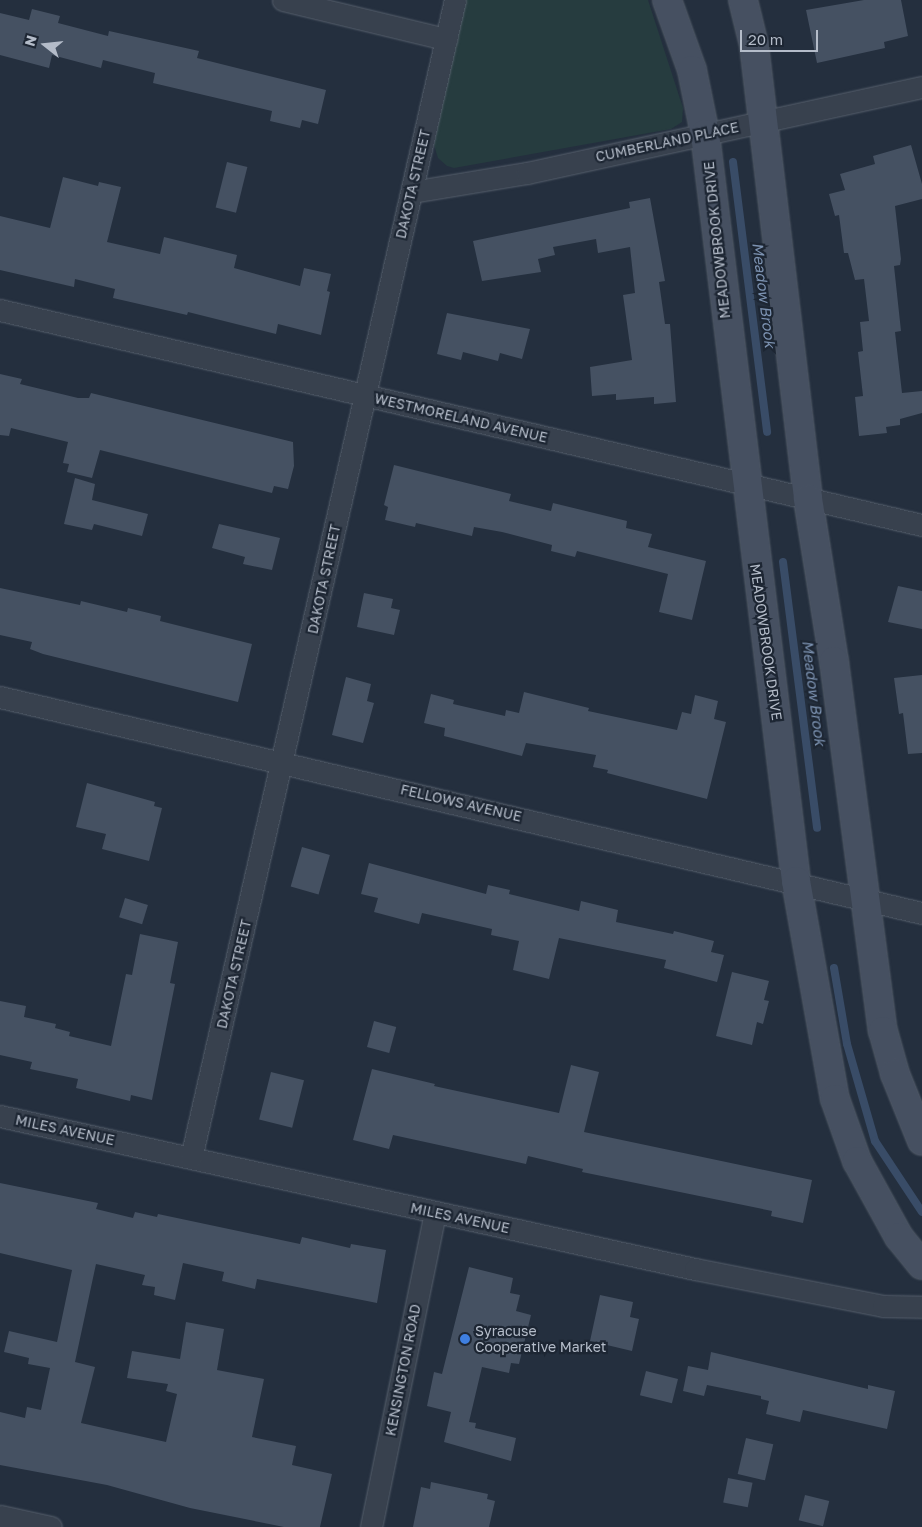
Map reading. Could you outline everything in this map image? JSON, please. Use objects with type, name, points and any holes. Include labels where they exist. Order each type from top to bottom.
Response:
[{"type":"street","points":[[283,0],[446,38]]},
{"type":"street","name":"DAKOTA STREET","points":[[191,1158],[284,763],[364,394],[456,0]]},
{"type":"street","name":"MEADOWBROOK DRIVE","points":[[667,0],[692,70],[705,134],[746,482],[786,785],[796,882],[835,1099],[857,1161],[900,1237],[922,1264]]},
{"type":"street","points":[[743,0],[754,45],[808,498],[834,661],[883,1031],[895,1074],[922,1141]]},
{"type":"street","name":"CUMBERLAND PLACE","points":[[412,192],[527,173],[922,87]]},
{"type":"street","name":"WESTMORELAND AVENUE","points":[[0,310],[364,394],[464,420],[746,482],[922,526]]},
{"type":"street","name":"FELLOWS AVENUE","points":[[0,697],[922,913]]},
{"type":"street","name":"MILES AVENUE","points":[[0,1116],[435,1213],[883,1306],[922,1307]]},
{"type":"street","name":"KENSINGTON ROAD","points":[[371,1527],[435,1213]]},
{"type":"street","points":[[0,1516],[51,1527]]},
{"type":"green space","points":[[464,0],[648,0],[683,108],[682,122],[671,129],[454,168],[447,166],[438,158],[434,145]]},
{"type":"building","points":[[864,0],[901,0],[908,36],[884,42],[885,48],[817,63],[806,10]]},
{"type":"building","points":[[32,9],[60,16],[58,23],[108,36],[109,31],[199,51],[197,58],[326,90],[318,124],[302,120],[300,128],[270,121],[272,111],[153,83],[155,73],[103,60],[101,68],[52,55],[49,68],[0,55],[0,13],[29,20]]},
{"type":"building","points":[[911,145],[922,184],[922,199],[895,206],[901,259],[900,265],[894,266],[901,331],[895,332],[902,393],[922,391],[922,413],[900,419],[900,425],[886,427],[887,433],[859,436],[855,397],[863,396],[858,352],[863,351],[860,322],[869,321],[864,279],[855,280],[848,253],[844,253],[839,215],[835,216],[829,194],[845,190],[840,174],[875,164],[873,156]]},
{"type":"building","points":[[227,162],[247,167],[236,213],[216,208]]},
{"type":"building","points":[[63,177],[98,186],[99,182],[121,187],[107,242],[160,254],[164,237],[237,255],[234,268],[300,286],[304,268],[331,274],[327,291],[330,292],[321,335],[278,324],[276,334],[188,312],[187,315],[113,298],[115,289],[75,279],[74,287],[0,270],[0,216],[50,228]]},
{"type":"building","points":[[650,198],[665,281],[659,282],[665,324],[670,324],[676,402],[654,404],[654,397],[616,400],[616,394],[592,396],[590,367],[632,360],[623,295],[635,293],[630,247],[598,253],[596,239],[553,247],[555,255],[538,259],[541,272],[482,281],[473,241],[630,208],[629,202]]},
{"type":"building","points":[[447,313],[530,329],[522,359],[500,353],[498,361],[463,352],[461,360],[437,354]]},
{"type":"building","points":[[0,374],[22,379],[20,384],[78,398],[89,398],[91,393],[293,442],[294,466],[288,489],[274,486],[272,493],[100,450],[92,478],[67,472],[69,464],[63,463],[68,442],[11,428],[9,436],[0,435]]},
{"type":"building","points":[[394,465],[511,494],[509,501],[551,511],[553,503],[627,521],[626,528],[652,534],[648,547],[706,561],[692,620],[659,612],[668,574],[577,551],[575,557],[551,551],[552,545],[502,532],[474,527],[472,536],[416,523],[415,527],[385,520],[388,507],[384,505]]},
{"type":"building","points":[[75,478],[95,484],[92,500],[148,514],[142,536],[94,524],[92,530],[64,524]]},
{"type":"building","points":[[219,524],[280,538],[272,570],[243,564],[245,557],[212,548]]},
{"type":"building","points":[[898,586],[922,591],[922,629],[888,622]]},
{"type":"building","points":[[0,588],[80,605],[81,601],[127,612],[128,608],[161,616],[160,621],[252,644],[238,702],[43,654],[30,649],[32,642],[0,635]]},
{"type":"building","points":[[364,593],[393,599],[391,608],[400,610],[394,635],[357,627]]},
{"type":"building","points":[[922,675],[922,753],[908,754],[903,713],[899,714],[894,678]]},
{"type":"building","points":[[346,677],[371,684],[367,701],[374,703],[363,743],[332,735]]},
{"type":"building","points":[[524,692],[589,708],[588,711],[677,730],[682,712],[691,714],[695,695],[718,701],[714,719],[726,722],[707,799],[607,773],[608,770],[593,767],[596,755],[526,743],[522,756],[444,736],[445,728],[424,723],[431,694],[454,700],[453,704],[505,716],[506,710],[519,713]]},
{"type":"building","points":[[87,783],[155,802],[154,806],[162,808],[149,861],[102,849],[106,834],[76,827]]},
{"type":"building","points":[[302,847],[330,855],[319,894],[291,886]]},
{"type":"building","points":[[369,863],[486,894],[488,885],[510,890],[509,894],[579,911],[581,901],[618,910],[616,922],[673,934],[674,931],[714,941],[711,952],[724,955],[717,982],[664,968],[666,960],[559,938],[549,979],[513,970],[519,941],[491,935],[492,929],[422,913],[419,924],[374,912],[378,898],[361,894]]},
{"type":"building","points":[[125,898],[148,905],[142,924],[119,917]]},
{"type":"building","points":[[140,934],[178,942],[170,983],[175,984],[152,1100],[131,1095],[130,1101],[76,1088],[78,1079],[30,1069],[32,1062],[0,1055],[0,1001],[26,1006],[24,1017],[56,1024],[55,1028],[70,1032],[69,1036],[111,1046],[126,974],[132,975]]},
{"type":"building","points":[[732,972],[769,981],[764,1000],[769,1001],[763,1024],[757,1022],[752,1045],[716,1036]]},
{"type":"building","points":[[374,1021],[396,1027],[389,1053],[367,1047]]},
{"type":"building","points":[[571,1065],[599,1072],[584,1132],[812,1180],[803,1223],[771,1216],[772,1211],[582,1172],[583,1169],[528,1156],[526,1164],[393,1135],[389,1149],[353,1140],[372,1069],[435,1084],[434,1086],[559,1113]]},
{"type":"building","points":[[271,1072],[304,1080],[292,1128],[259,1120]]},
{"type":"building","points":[[0,1183],[98,1203],[96,1209],[133,1218],[135,1212],[157,1217],[158,1214],[300,1244],[302,1237],[350,1248],[351,1244],[386,1250],[377,1303],[257,1279],[255,1289],[222,1281],[224,1272],[183,1263],[175,1300],[154,1295],[155,1287],[142,1285],[145,1275],[96,1264],[75,1362],[95,1367],[81,1423],[166,1442],[177,1394],[166,1391],[168,1384],[127,1378],[132,1351],[180,1359],[186,1322],[224,1329],[217,1370],[264,1379],[252,1437],[296,1446],[292,1465],[332,1474],[320,1527],[284,1527],[190,1508],[107,1485],[0,1465],[0,1412],[25,1418],[27,1407],[41,1410],[50,1368],[28,1364],[29,1358],[4,1352],[9,1331],[57,1342],[72,1270],[0,1253]]},
{"type":"building","points":[[469,1267],[513,1278],[510,1293],[520,1295],[516,1311],[531,1315],[519,1364],[511,1363],[509,1373],[482,1367],[469,1422],[476,1423],[475,1428],[516,1438],[511,1461],[444,1442],[451,1412],[427,1406],[434,1372],[442,1374]]},
{"type":"building","points":[[600,1295],[633,1302],[630,1317],[639,1319],[632,1351],[590,1341]]},
{"type":"building","points":[[711,1352],[868,1389],[868,1385],[895,1391],[887,1429],[803,1410],[800,1422],[766,1414],[769,1401],[761,1399],[761,1396],[707,1385],[704,1396],[683,1391],[688,1366],[708,1370]]},
{"type":"building","points":[[646,1371],[678,1379],[672,1403],[640,1395]]},
{"type":"building","points":[[746,1438],[773,1444],[765,1480],[738,1474]]},
{"type":"building","points":[[728,1478],[753,1483],[748,1507],[723,1503]]},
{"type":"building","points":[[431,1482],[488,1494],[487,1499],[495,1501],[489,1527],[413,1527],[421,1487],[430,1489]]},
{"type":"building","points":[[805,1495],[829,1501],[823,1526],[799,1520]]},
{"type":"waterway","name":"Meadow Brook","points":[[733,162],[767,432]]},
{"type":"waterway","name":"Meadow Brook","points":[[783,562],[817,828]]},
{"type":"waterway","name":"Meadow Brook","points":[[834,968],[847,1044],[875,1141],[922,1212]]},
{"type":"place","name":"Syracuse Cooperative Market","points":[[465,1339]]}]
